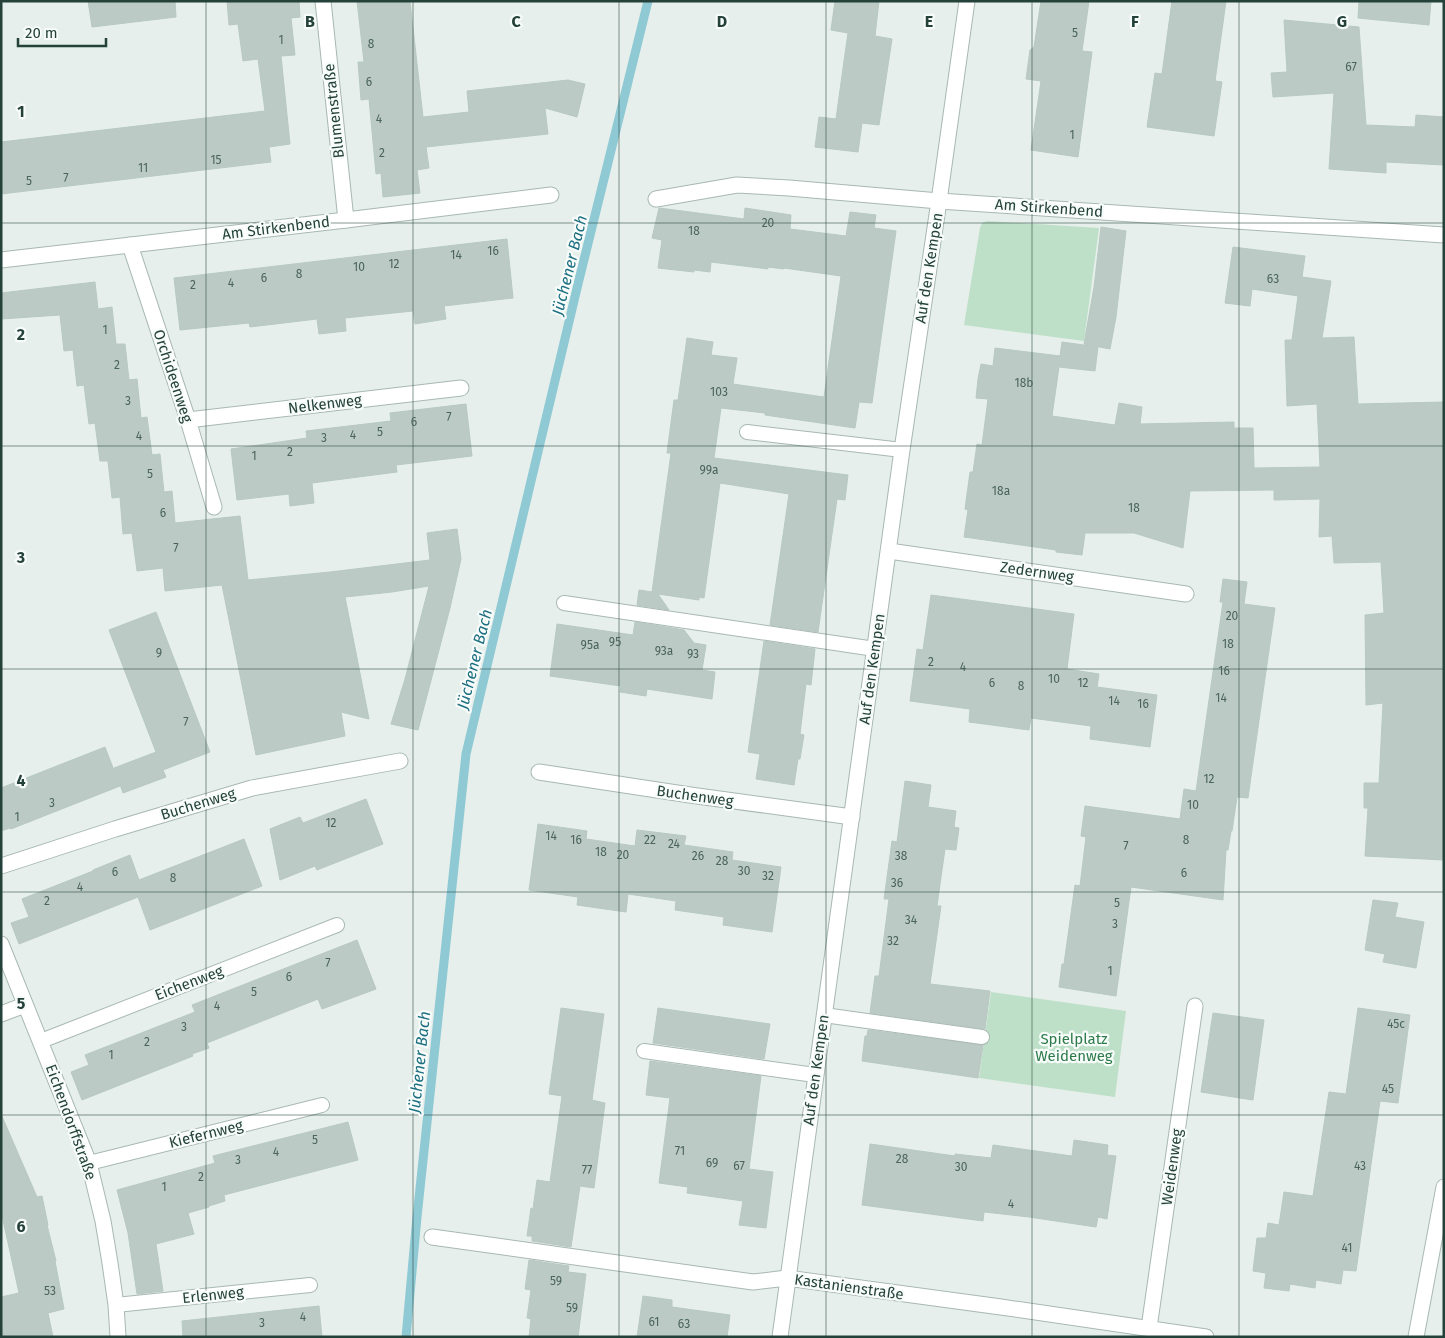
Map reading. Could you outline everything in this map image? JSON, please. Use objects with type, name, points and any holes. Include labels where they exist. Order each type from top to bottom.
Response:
[{"type":"street","name":"Blumenstraße","points":[[323,1],[346,220]]},
{"type":"street","name":"Auf den Kempen","points":[[780,1337],[902,450],[967,1]]},
{"type":"street","name":"Am Stirkenbend","points":[[656,199],[737,186],[789,188],[939,201],[1444,234]]},
{"type":"street","name":"Am Stirkenbend","points":[[1,260],[551,195]]},
{"type":"street","name":"Orchideenweg","points":[[130,245],[188,420],[214,507]]},
{"type":"street","name":"Nelkenweg","points":[[188,420],[461,388]]},
{"type":"street","name":"Zedernweg","points":[[889,550],[1186,594]]},
{"type":"street","name":"Buchenweg","points":[[1,866],[115,829],[252,788],[400,761]]},
{"type":"street","name":"Buchenweg","points":[[539,772],[852,817]]},
{"type":"street","name":"Eichendorffstraße","points":[[1,944],[89,1163],[103,1221],[116,1305],[118,1337]]},
{"type":"street","points":[[1,1014],[25,1005]]},
{"type":"street","name":"Weidenweg","points":[[1149,1328],[1195,1006]]},
{"type":"street","points":[[1416,1337],[1444,1187]]},
{"type":"street","name":"Kastanienstraße","points":[[432,1237],[753,1282],[788,1278],[1206,1337]]},
{"type":"lane","points":[[747,432],[902,450]]},
{"type":"lane","points":[[564,604],[875,649]]},
{"type":"lane","name":"Eichenweg","points":[[40,1041],[337,925]]},
{"type":"lane","points":[[824,1015],[982,1037]]},
{"type":"lane","points":[[644,1051],[815,1075]]},
{"type":"lane","name":"Kiefernweg","points":[[89,1163],[322,1106]]},
{"type":"lane","name":"Erlenweg","points":[[116,1305],[310,1285]]},
{"type":"green space","points":[[987,221],[1099,228],[1084,341],[964,325],[980,228],[982,223]]},
{"type":"green space","name":"Spielplatz Weidenweg","points":[[991,992],[1126,1011],[1115,1097],[979,1078]]},
{"type":"building","points":[[88,1],[175,1],[176,17],[92,27]]},
{"type":"building","points":[[227,1],[299,1],[300,17],[291,18],[295,55],[281,56],[290,144],[269,147],[271,162],[1,194],[1,142],[265,111],[258,59],[243,61],[238,24],[229,25]]},
{"type":"building","points":[[357,1],[410,1],[423,117],[469,112],[467,91],[568,80],[585,84],[577,117],[545,108],[548,134],[426,147],[429,168],[417,170],[420,193],[383,197],[381,173],[376,174],[369,99],[361,100],[358,62],[364,62]]},
{"type":"building","points":[[835,1],[879,1],[875,36],[892,39],[879,125],[862,123],[858,152],[815,147],[819,117],[836,119],[848,33],[831,30]]},
{"type":"building","points":[[1041,1],[1089,1],[1082,51],[1092,52],[1078,157],[1031,150],[1041,81],[1026,79],[1030,50],[1034,47]]},
{"type":"building","points":[[1172,1],[1226,1],[1215,81],[1222,82],[1214,136],[1147,127],[1155,73],[1162,74]]},
{"type":"building","points":[[1359,1],[1431,1],[1429,25],[1358,18]]},
{"type":"building","points":[[1284,20],[1359,27],[1366,125],[1415,127],[1416,115],[1444,117],[1444,165],[1386,162],[1386,173],[1329,169],[1334,93],[1273,97],[1271,73],[1287,72]]},
{"type":"building","points":[[659,208],[744,219],[745,208],[791,215],[790,229],[846,236],[850,212],[876,215],[874,228],[896,231],[872,403],[859,402],[855,428],[765,415],[765,413],[721,408],[714,458],[848,475],[845,500],[837,499],[818,632],[770,625],[789,494],[720,483],[704,598],[699,597],[699,600],[658,594],[669,610],[637,605],[639,590],[652,592],[671,453],[667,453],[674,400],[678,400],[687,338],[713,342],[711,355],[737,358],[733,384],[824,397],[841,276],[784,268],[768,267],[768,269],[711,262],[710,272],[658,268],[662,240],[652,238]]},
{"type":"building","points":[[1101,227],[1126,231],[1116,317],[1110,349],[1084,344],[1094,287]]},
{"type":"building","points":[[507,239],[513,298],[444,306],[446,319],[415,324],[413,311],[345,318],[346,331],[319,334],[317,319],[250,327],[249,323],[180,330],[174,278]]},
{"type":"building","points":[[1233,247],[1305,256],[1302,277],[1331,281],[1322,338],[1354,337],[1358,404],[1444,402],[1444,860],[1365,856],[1368,808],[1364,808],[1364,783],[1379,783],[1383,703],[1366,705],[1365,615],[1384,613],[1381,562],[1334,563],[1332,536],[1319,537],[1320,499],[1274,500],[1274,490],[1190,491],[1183,548],[1134,533],[1085,533],[1082,555],[964,537],[968,510],[965,509],[970,472],[973,472],[977,444],[982,445],[988,399],[976,398],[978,379],[981,364],[993,366],[995,348],[1060,356],[1062,342],[1098,347],[1095,371],[1059,367],[1052,416],[1115,425],[1119,403],[1142,407],[1140,424],[1234,422],[1234,428],[1253,428],[1254,468],[1320,467],[1317,404],[1287,406],[1285,340],[1292,340],[1298,296],[1252,289],[1250,306],[1225,303]]},
{"type":"building","points":[[95,282],[98,309],[112,307],[116,344],[125,344],[129,380],[137,379],[141,418],[147,417],[152,455],[160,454],[164,492],[172,491],[175,523],[240,516],[248,580],[430,560],[427,533],[457,529],[461,559],[418,730],[391,724],[405,679],[429,586],[345,597],[369,719],[341,712],[345,736],[256,755],[222,585],[165,591],[163,568],[137,571],[132,533],[123,534],[120,497],[112,498],[108,461],[100,461],[95,423],[89,424],[84,385],[77,386],[73,350],[64,351],[60,315],[1,319],[1,293]]},
{"type":"building","points":[[466,404],[472,456],[396,465],[397,472],[312,483],[314,503],[290,506],[289,494],[237,500],[231,449],[307,438],[306,431],[391,421],[390,413]]},
{"type":"building","points":[[1223,579],[1247,582],[1244,604],[1275,608],[1248,798],[1237,797],[1232,831],[1228,850],[1226,850],[1223,900],[1131,887],[1116,996],[1059,987],[1075,885],[1080,886],[1086,837],[1081,836],[1085,806],[1180,819],[1184,789],[1196,791],[1223,602],[1220,602]]},
{"type":"building","points":[[931,595],[1074,614],[1067,669],[1099,674],[1097,687],[1157,695],[1150,747],[1090,739],[1091,726],[1031,718],[1029,730],[969,722],[970,709],[910,701],[917,649],[923,650]]},
{"type":"building","points":[[156,612],[210,752],[163,770],[166,777],[123,793],[114,768],[156,752],[109,630]]},
{"type":"building","points":[[635,622],[684,630],[694,643],[706,645],[702,670],[715,672],[712,699],[647,689],[646,696],[620,692],[621,686],[550,676],[557,624],[633,635]]},
{"type":"building","points":[[764,641],[815,649],[811,685],[806,684],[800,734],[804,735],[794,785],[756,779],[760,754],[748,752]]},
{"type":"building","points":[[105,747],[120,786],[11,829],[1,831],[1,788]]},
{"type":"building","points":[[905,781],[931,785],[928,807],[956,811],[954,827],[959,828],[956,850],[945,849],[937,906],[941,906],[930,984],[990,991],[985,1029],[870,1013],[875,976],[879,976],[889,899],[884,899],[892,841],[897,842]]},
{"type":"building","points":[[366,799],[383,844],[317,870],[315,866],[280,880],[270,829],[300,817],[303,823]]},
{"type":"building","points":[[538,824],[587,831],[586,839],[635,846],[637,830],[686,836],[684,845],[733,852],[732,860],[781,867],[772,932],[723,925],[724,917],[675,910],[676,901],[628,894],[626,912],[577,905],[578,897],[529,890]]},
{"type":"building","points":[[244,839],[262,886],[150,930],[138,897],[19,944],[11,923],[29,917],[22,899],[130,855],[139,880]]},
{"type":"building","points":[[1373,900],[1398,903],[1395,917],[1424,922],[1416,968],[1383,962],[1385,954],[1365,950]]},
{"type":"building","points":[[357,940],[376,989],[322,1009],[318,999],[207,1043],[209,1048],[192,1054],[193,1056],[82,1100],[71,1072],[89,1065],[85,1055],[195,1012],[192,1005]]},
{"type":"building","points":[[561,1008],[604,1014],[592,1100],[605,1103],[594,1188],[580,1186],[571,1247],[532,1241],[532,1236],[527,1236],[537,1180],[550,1182],[562,1096],[549,1094]]},
{"type":"building","points":[[658,1008],[770,1024],[764,1059],[653,1043]]},
{"type":"building","points":[[1358,1008],[1410,1015],[1398,1103],[1380,1101],[1356,1271],[1343,1270],[1341,1284],[1316,1280],[1315,1288],[1290,1284],[1289,1291],[1264,1288],[1266,1273],[1253,1271],[1257,1238],[1266,1238],[1268,1223],[1279,1225],[1284,1192],[1313,1196],[1329,1092],[1346,1094]]},
{"type":"building","points":[[1213,1013],[1264,1020],[1253,1100],[1201,1092]]},
{"type":"building","points":[[868,1030],[983,1045],[978,1078],[862,1061],[865,1036],[867,1036]]},
{"type":"building","points":[[650,1061],[761,1076],[749,1169],[773,1172],[766,1228],[739,1225],[743,1201],[687,1193],[688,1187],[659,1183],[670,1098],[646,1095]]},
{"type":"building","points":[[1,1114],[37,1197],[42,1196],[64,1309],[48,1313],[53,1337],[1,1337],[1,1297],[19,1293],[1,1211]]},
{"type":"building","points":[[348,1122],[358,1160],[224,1195],[225,1201],[188,1213],[194,1234],[156,1244],[163,1291],[137,1294],[128,1233],[117,1190],[215,1163],[213,1156]]},
{"type":"building","points":[[1074,1140],[1108,1145],[1107,1155],[1116,1156],[1107,1219],[1098,1217],[1096,1227],[984,1212],[983,1221],[862,1205],[870,1144],[955,1156],[955,1154],[991,1158],[993,1145],[1072,1156]]},
{"type":"building","points":[[529,1260],[569,1266],[568,1272],[586,1274],[578,1337],[529,1337],[531,1319],[527,1318],[531,1290],[525,1289]]},
{"type":"building","points":[[643,1296],[672,1300],[672,1307],[730,1315],[727,1337],[637,1337]]},
{"type":"building","points":[[319,1306],[322,1337],[183,1337],[182,1321]]},
{"type":"waterway","name":"Jüchener Bach","points":[[406,1337],[466,754],[578,284],[648,1]]}]
